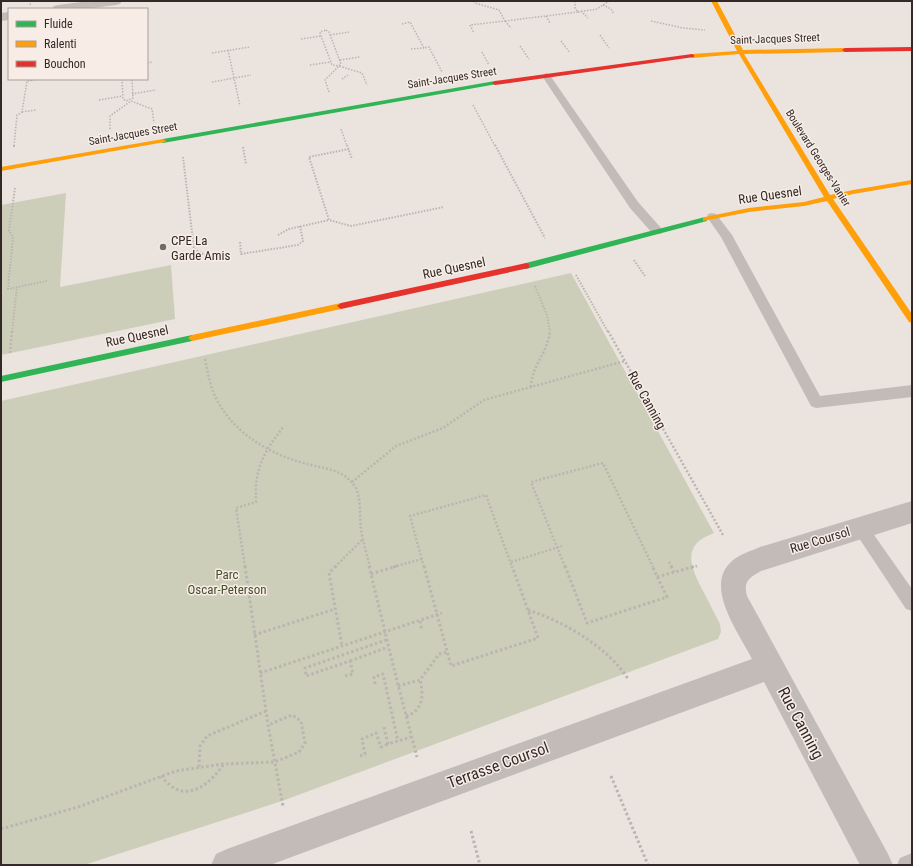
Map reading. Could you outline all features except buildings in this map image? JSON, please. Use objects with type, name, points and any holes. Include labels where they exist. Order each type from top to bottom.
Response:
[{"type":"street","points":[[65,8],[116,1]]},
{"type":"street","name":"Boulevard Georges-Vanier","points":[[714,1],[749,68],[828,198],[912,320]]},
{"type":"street","name":"Saint-Jacques Street","points":[[1,169],[469,87],[677,58],[741,52],[912,49]]},
{"type":"street","name":"Rue Quesnel","points":[[1,379],[474,278],[554,259],[712,217],[749,210],[804,204],[912,182]]},
{"type":"street","name":"Rue Coursol","points":[[734,579],[739,570],[753,562],[860,527],[912,512]]},
{"type":"street","name":"Rue Canning","points":[[734,579],[734,595],[770,666],[877,865]]},
{"type":"street","name":"Terrasse Coursol","points":[[227,865],[770,666]]},
{"type":"lane","points":[[546,76],[634,205],[643,217],[657,231]]},
{"type":"lane","points":[[712,217],[726,235],[816,402],[912,391]]},
{"type":"lane","points":[[860,527],[912,603]]},
{"type":"lane","points":[[908,865],[912,863]]},
{"type":"path","points":[[30,5],[31,1]]},
{"type":"path","points":[[474,1],[475,3],[499,10],[511,28]]},
{"type":"path","points":[[575,1],[575,8],[578,12]]},
{"type":"path","points":[[474,32],[470,25],[597,9],[610,1],[616,1]]},
{"type":"path","points":[[603,5],[611,8],[614,14]]},
{"type":"path","points":[[581,11],[588,18]]},
{"type":"path","points":[[546,16],[550,23]]},
{"type":"path","points":[[651,21],[683,28],[707,30]]},
{"type":"path","points":[[402,24],[410,22],[424,48]]},
{"type":"path","points":[[325,80],[339,66],[341,64],[328,31],[324,30],[320,32],[321,36],[333,66],[339,66],[362,73]]},
{"type":"path","points":[[330,35],[349,32]]},
{"type":"path","points":[[600,35],[612,51]]},
{"type":"path","points":[[301,39],[321,36]]},
{"type":"path","points":[[561,41],[572,56]]},
{"type":"path","points":[[520,46],[531,62]]},
{"type":"path","points":[[212,53],[250,47]]},
{"type":"path","points":[[411,49],[429,47],[444,75]]},
{"type":"path","points":[[228,50],[240,110]]},
{"type":"path","points":[[482,52],[490,68]]},
{"type":"path","points":[[340,60],[360,57]]},
{"type":"path","points":[[148,63],[153,62]]},
{"type":"path","points":[[310,65],[331,62]]},
{"type":"path","points":[[342,79],[348,74]]},
{"type":"path","points":[[212,82],[252,75]]},
{"type":"path","points":[[22,112],[27,81],[34,80]]},
{"type":"path","points":[[122,80],[123,100],[152,109]]},
{"type":"path","points":[[110,133],[110,116],[132,99],[132,80]]},
{"type":"path","points":[[132,94],[156,90]]},
{"type":"path","points":[[99,100],[122,96]]},
{"type":"path","points":[[472,103],[545,239]]},
{"type":"path","points":[[14,149],[17,115],[22,112],[36,110]]},
{"type":"path","points":[[340,127],[352,159]]},
{"type":"path","points":[[243,144],[246,164]]},
{"type":"path","points":[[329,220],[309,157],[349,149]]},
{"type":"path","points":[[183,155],[194,249],[190,257]]},
{"type":"path","points":[[15,185],[9,230],[13,237],[8,289],[47,281]]},
{"type":"path","points":[[278,235],[289,229],[329,220],[351,226],[444,207]]},
{"type":"path","points":[[240,242],[241,254],[298,245],[303,241],[300,226]]},
{"type":"path","points":[[194,249],[205,255]]},
{"type":"path","points":[[632,257],[645,276]]},
{"type":"path","name":"Rue Canning","points":[[574,270],[723,535]]},
{"type":"path","points":[[531,387],[532,374],[548,345],[550,325],[546,308],[533,282]]},
{"type":"path","points":[[10,353],[17,287]]},
{"type":"path","points":[[204,355],[210,384],[219,406],[241,431],[267,449],[291,460],[339,471],[348,477],[358,492],[359,517],[363,539],[384,632],[416,757]]},
{"type":"path","points":[[352,482],[396,446],[443,428],[484,400],[625,361]]},
{"type":"path","points":[[481,396],[484,400]]},
{"type":"path","points":[[283,806],[268,725],[236,508],[256,502],[254,488],[260,462],[267,449],[284,426]]},
{"type":"path","points":[[603,463],[667,598],[587,623],[557,548],[531,482],[603,463]]},
{"type":"path","points":[[486,495],[511,562],[538,638],[452,666],[410,516],[486,495]]},
{"type":"path","points":[[342,646],[329,572],[363,539]]},
{"type":"path","points":[[511,562],[562,546]]},
{"type":"path","points":[[371,574],[422,560]]},
{"type":"path","points":[[669,562],[674,572]]},
{"type":"path","points":[[657,577],[697,566]]},
{"type":"path","points":[[254,635],[336,608]]},
{"type":"path","points":[[528,610],[543,614],[583,637],[619,666],[628,679]]},
{"type":"path","points":[[260,673],[442,614]]},
{"type":"path","points":[[420,621],[422,630]]},
{"type":"path","points":[[386,640],[305,668],[306,676],[388,647]]},
{"type":"path","points":[[398,686],[420,680],[439,654],[448,652]]},
{"type":"path","points":[[346,676],[353,674],[350,661]]},
{"type":"path","points":[[375,684],[374,678],[383,674],[398,741]]},
{"type":"path","points":[[406,716],[415,712],[421,703],[422,692],[420,680]]},
{"type":"path","points":[[199,767],[200,746],[207,736],[266,711]]},
{"type":"path","points":[[1,829],[78,807],[176,771],[223,764],[275,762],[299,752],[305,743],[301,721],[292,715],[268,725]]},
{"type":"path","points":[[384,727],[388,744]]},
{"type":"path","points":[[360,756],[365,754],[362,739],[376,733],[379,745],[381,747],[411,737]]},
{"type":"path","points":[[161,776],[171,786],[179,790],[195,789],[214,778],[223,764]]},
{"type":"path","points":[[611,776],[648,865]]},
{"type":"path","points":[[471,831],[480,865]]},
{"type":"green space","points":[[66,193],[60,287],[171,265],[175,319],[1,355],[1,205]]},
{"type":"green space","name":"Parc Oscar-Peterson","points":[[571,273],[714,533],[704,538],[697,544],[691,557],[698,582],[720,624],[721,632],[718,639],[282,801],[84,865],[1,865],[1,401]]},
{"type":"traffic: fast","points":[[163,141],[495,83]]},
{"type":"traffic: fast","points":[[526,266],[705,219]]},
{"type":"traffic: fast","points":[[1,379],[192,338]]},
{"type":"traffic: slow","points":[[714,1],[749,68],[818,183],[912,320]]},
{"type":"traffic: slow","points":[[692,56],[749,52],[845,50]]},
{"type":"traffic: slow","points":[[1,169],[163,141]]},
{"type":"traffic: slow","points":[[705,219],[749,210],[804,204],[853,192],[912,182]]},
{"type":"traffic: slow","points":[[192,338],[341,306]]},
{"type":"traffic: jam","points":[[845,50],[912,49]]},
{"type":"traffic: jam","points":[[495,83],[692,56]]},
{"type":"traffic: jam","points":[[341,306],[526,266]]},
{"type":"place","name":"CPE La Garde Amis","points":[[163,247]]}]
